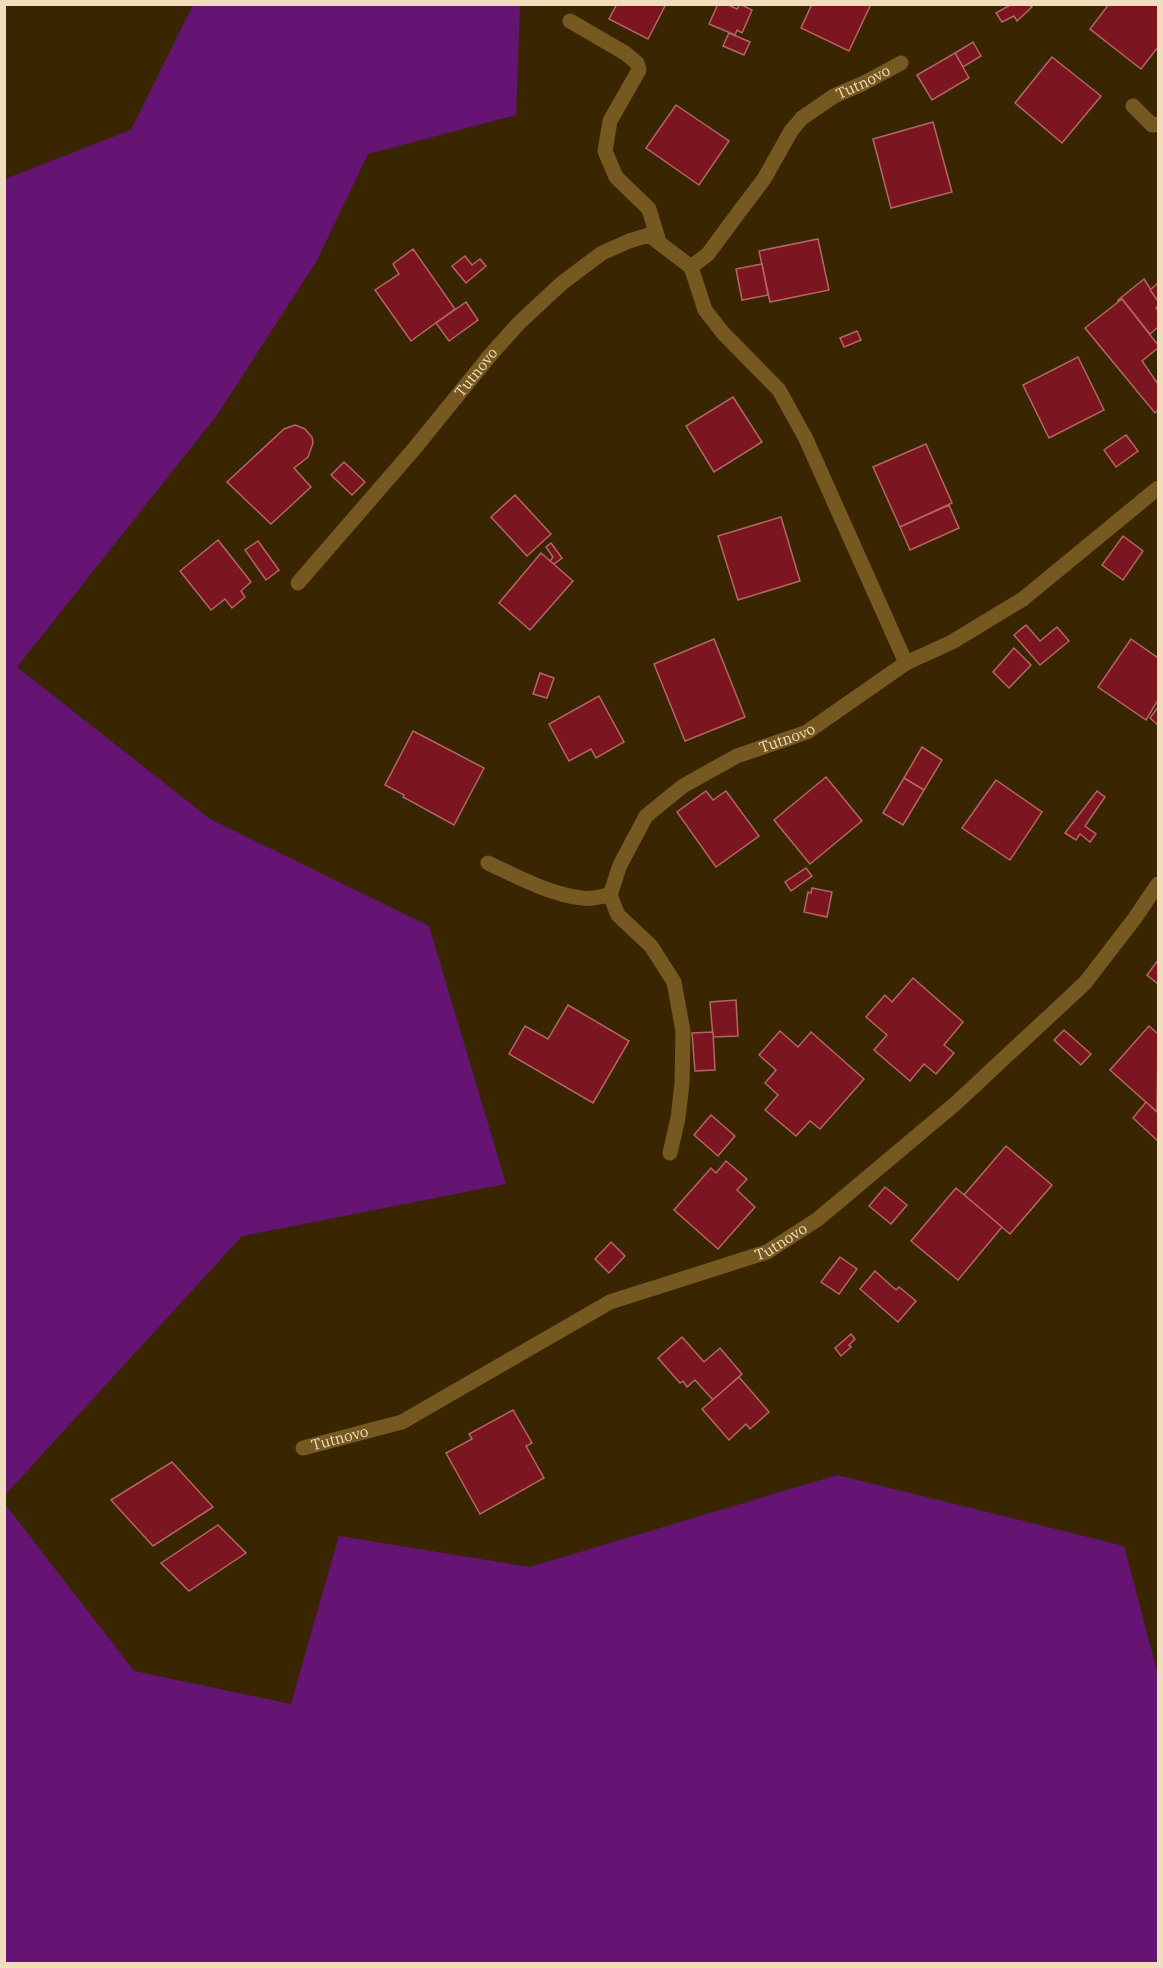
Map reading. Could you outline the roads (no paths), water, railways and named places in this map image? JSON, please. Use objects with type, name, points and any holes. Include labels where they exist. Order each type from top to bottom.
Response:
[{"type":"street","points":[[570,21],[625,53],[637,63],[639,70],[610,121],[605,151],[616,177],[649,209],[659,242],[690,267],[705,310],[723,333],[779,390],[806,439],[906,663]]},
{"type":"street","name":"Tutnovo","points":[[690,267],[708,254],[764,179],[791,131],[802,118],[834,96],[901,63]]},
{"type":"street","points":[[1133,106],[1152,125],[1158,124]]},
{"type":"street","name":"Tutnovo","points":[[298,583],[519,323],[562,283],[602,253],[649,235],[659,242]]},
{"type":"street","name":"Tutnovo","points":[[610,895],[620,865],[646,816],[683,786],[737,756],[807,732],[906,663],[952,642],[1023,599],[1158,488]]},
{"type":"street","points":[[488,863],[558,893],[584,899],[610,895],[618,915],[651,946],[674,982],[683,1032],[682,1083],[678,1118],[670,1154]]},
{"type":"street","name":"Tutnovo","points":[[303,1448],[402,1422],[609,1302],[767,1252],[818,1219],[956,1104],[1085,983],[1158,884]]}]
